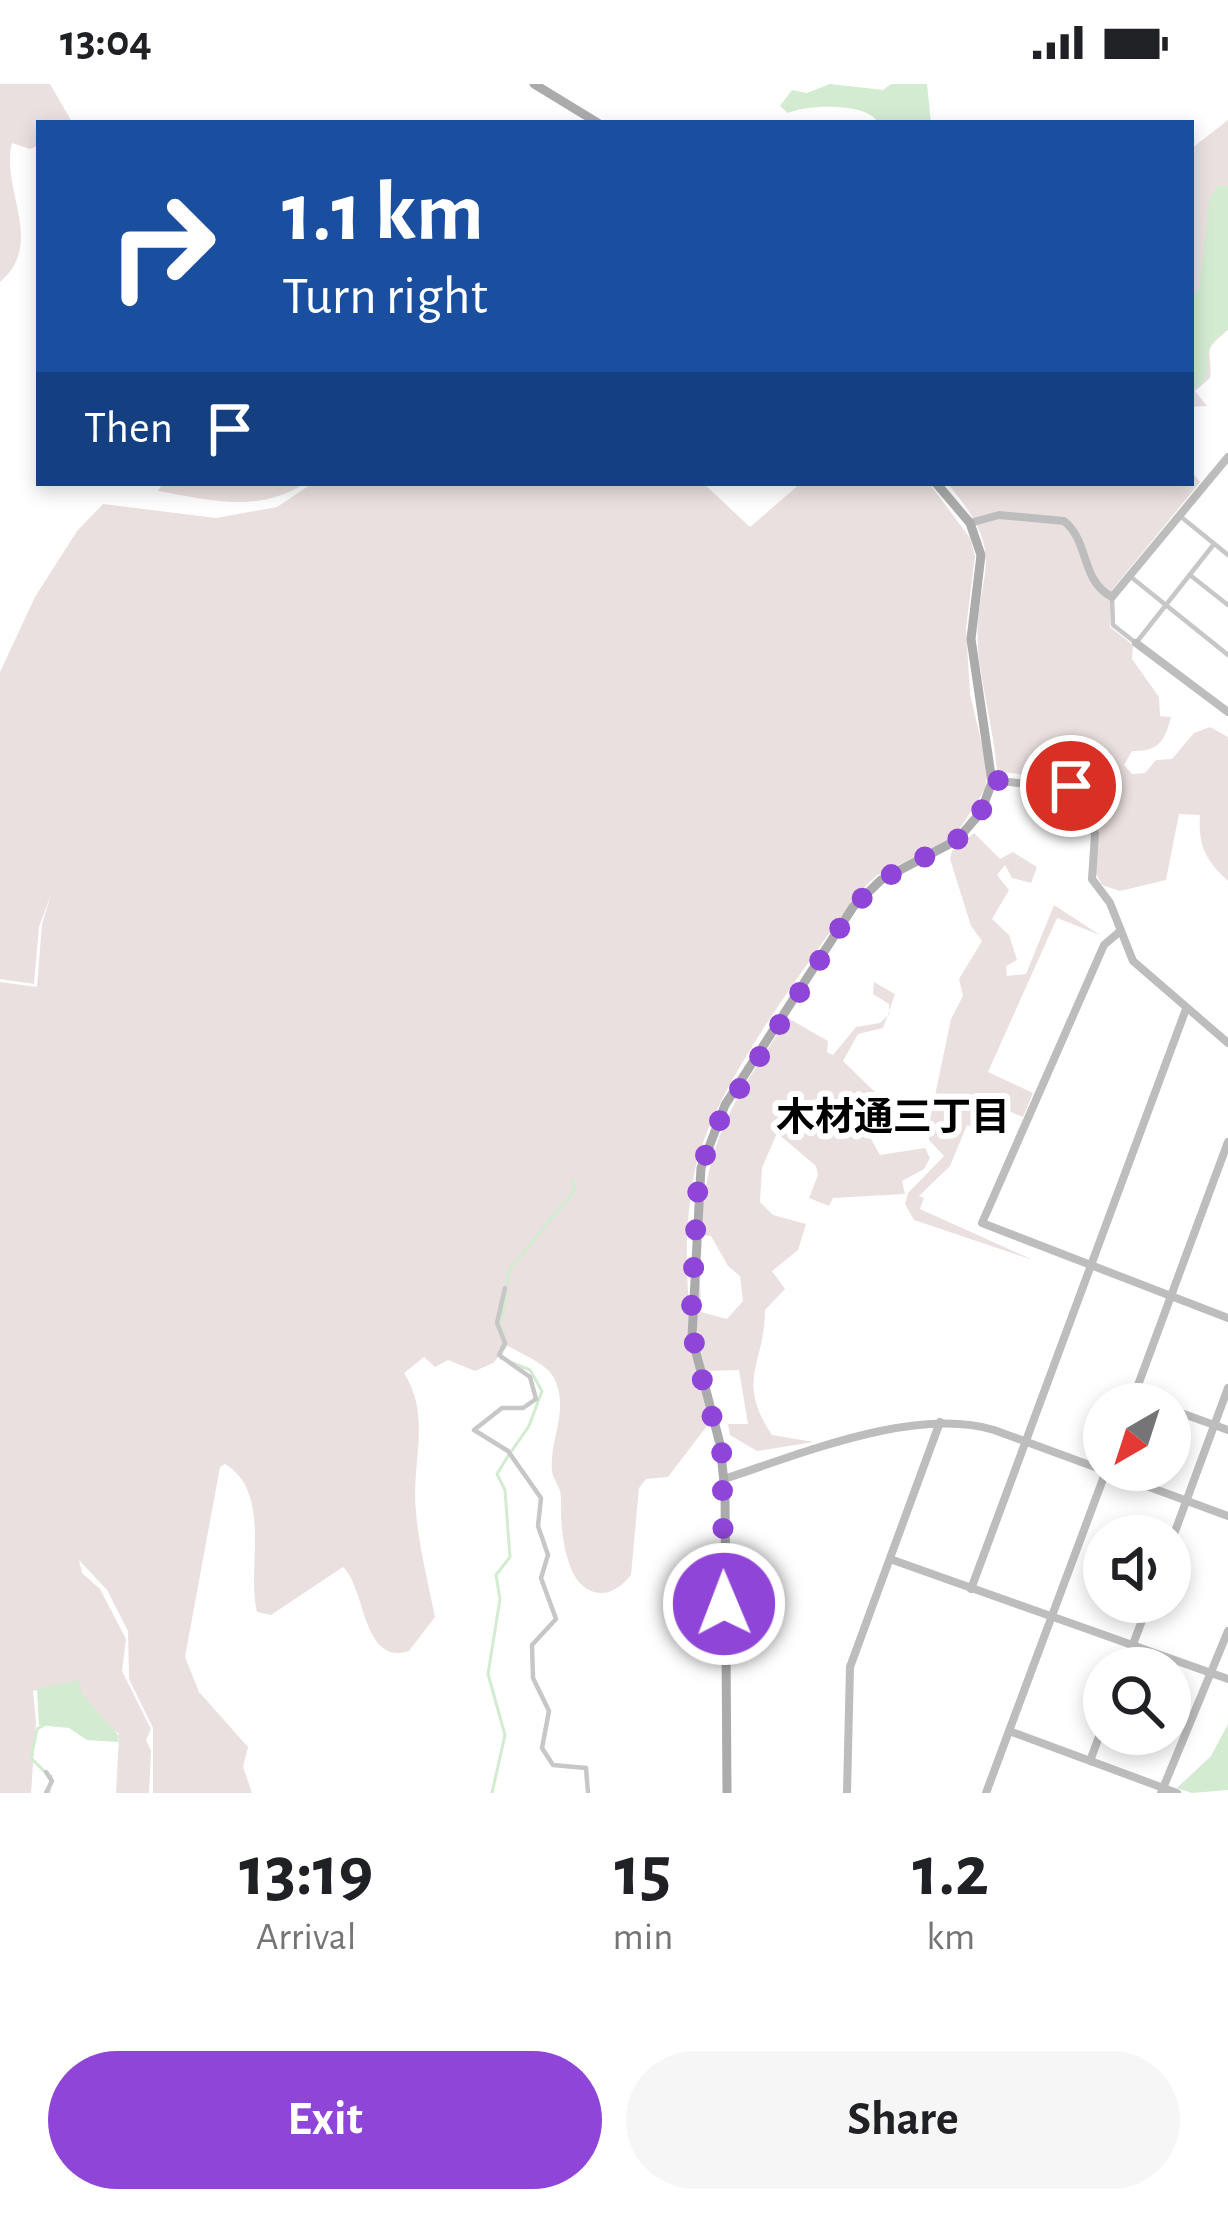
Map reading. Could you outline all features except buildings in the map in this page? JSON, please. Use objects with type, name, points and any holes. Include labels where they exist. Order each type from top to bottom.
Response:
[{"type":"main road","points":[[534,84],[593,120]]},
{"type":"main road","points":[[727,1793],[724,1479],[692,1325],[698,1187],[710,1136],[853,907],[881,880],[957,840],[981,812],[992,780],[972,652],[981,567],[970,524],[938,486]]},
{"type":"street","points":[[1228,457],[1112,597],[1113,626],[1228,712]]},
{"type":"street","points":[[970,524],[999,515],[1064,521],[1078,537],[1093,582],[1112,597]]},
{"type":"street","points":[[1180,516],[1228,555]]},
{"type":"street","points":[[1136,643],[1214,544]]},
{"type":"street","points":[[1190,574],[1228,605]]},
{"type":"street","points":[[1131,578],[1228,656]]},
{"type":"street","points":[[992,780],[1068,785],[1080,793],[1095,834],[1092,879],[1111,903],[1118,933],[1133,961],[1228,1043]]},
{"type":"street","points":[[1118,933],[1104,945],[982,1223],[1228,1318]]},
{"type":"street","points":[[971,1589],[1186,1009]]},
{"type":"street","points":[[1138,1383],[1228,1142]]},
{"type":"street","points":[[505,1288],[497,1323],[505,1343],[499,1354],[530,1377],[536,1400],[523,1408],[502,1408],[474,1430],[488,1444],[508,1451],[542,1502],[537,1517],[548,1555],[541,1578],[556,1619],[532,1645],[533,1678],[549,1711],[542,1748],[554,1765],[586,1768],[589,1793]]},
{"type":"street","points":[[1181,1515],[1228,1388]]},
{"type":"street","points":[[1191,1417],[1228,1430]]},
{"type":"street","points":[[848,1793],[850,1667],[940,1422]]},
{"type":"street","points":[[724,1479],[908,1426],[940,1422],[975,1425],[1083,1463]]},
{"type":"street","points":[[986,1793],[1099,1491]]},
{"type":"street","points":[[1159,1491],[1228,1516]]},
{"type":"street","points":[[890,1559],[1129,1647]]},
{"type":"street","points":[[1163,1791],[1228,1631]]},
{"type":"street","points":[[1191,1668],[1228,1679]]},
{"type":"street","points":[[1009,1732],[1177,1793]]},
{"type":"street","points":[[1090,1761],[1092,1755]]},
{"type":"street","points":[[46,1772],[52,1780],[46,1793]]},
{"type":"shaded area","points":[[0,84],[50,84],[71,120],[36,120],[36,146],[12,143],[20,250],[0,282]]},
{"type":"shaded area","points":[[830,84],[883,90],[891,84],[927,84],[931,120],[876,120],[861,111],[836,107],[788,113],[780,106],[792,90],[807,93]]},
{"type":"shaded area","points":[[1228,120],[1228,330],[1211,347],[1210,378],[1195,391],[1207,406],[1194,407],[1194,147]]},
{"type":"shaded area","points":[[1218,185],[1228,186],[1228,329],[1212,343],[1202,385],[1194,388],[1194,294],[1199,287],[1210,197]]},
{"type":"shaded area","points":[[1194,474],[1200,482],[1112,590],[1110,627],[1133,645],[1132,659],[1159,697],[1160,716],[1171,717],[1159,743],[1132,751],[1124,765],[1132,774],[1145,773],[1156,760],[1172,759],[1194,733],[1210,727],[1228,737],[1228,881],[1205,851],[1200,815],[1179,814],[1166,880],[1120,891],[1102,885],[1095,872],[1099,821],[1081,783],[997,771],[979,659],[985,552],[968,510],[949,486],[1194,486]]},
{"type":"shaded area","points":[[161,486],[300,486],[251,502],[158,491]]},
{"type":"shaded area","points":[[308,486],[706,486],[750,527],[798,486],[931,486],[970,538],[975,556],[966,628],[970,694],[988,771],[985,789],[954,838],[876,876],[855,897],[786,994],[719,1106],[694,1175],[687,1236],[692,1331],[710,1422],[668,1477],[646,1479],[639,1488],[631,1575],[625,1582],[600,1593],[578,1581],[571,1569],[563,1538],[561,1493],[552,1471],[560,1402],[551,1373],[508,1346],[493,1363],[475,1371],[448,1360],[435,1367],[424,1357],[404,1373],[417,1406],[416,1512],[435,1617],[409,1651],[394,1653],[374,1637],[343,1567],[271,1615],[257,1612],[249,1493],[225,1464],[220,1467],[185,1657],[199,1692],[248,1747],[243,1767],[252,1793],[153,1793],[153,1728],[129,1679],[128,1631],[107,1590],[79,1560],[82,1573],[100,1589],[126,1639],[122,1671],[151,1729],[146,1740],[151,1751],[149,1793],[116,1793],[119,1734],[55,1687],[33,1691],[36,1722],[31,1793],[0,1793],[0,982],[37,987],[42,924],[51,894],[39,927],[34,984],[0,979],[0,672],[35,597],[77,531],[103,504],[216,518],[277,507]]},
{"type":"shaded area","points":[[974,833],[1000,859],[1013,852],[1037,867],[1031,883],[1012,878],[1005,865],[997,875],[1009,890],[992,919],[1009,935],[1017,960],[1006,966],[1007,976],[1026,974],[1054,905],[1100,935],[1057,918],[988,1072],[1033,1093],[1023,1117],[990,1103],[979,1129],[967,1125],[950,1166],[919,1196],[924,1198],[920,1209],[1033,1260],[914,1220],[905,1204],[908,1193],[944,1156],[929,1140],[928,1129],[951,1019],[963,996],[959,979],[982,941],[971,926],[950,859],[952,851]]},
{"type":"shaded area","points":[[874,982],[895,994],[889,1011],[889,1004],[873,994]]},
{"type":"shaded area","points":[[887,1016],[883,1028],[858,1034],[843,1061],[879,1096],[880,1121],[871,1139],[880,1155],[925,1148],[930,1158],[924,1169],[902,1181],[905,1194],[833,1198],[829,1206],[809,1198],[818,1175],[816,1166],[777,1133],[762,1168],[760,1202],[773,1215],[806,1224],[798,1250],[772,1271],[785,1289],[765,1310],[755,1400],[772,1435],[814,1442],[757,1451],[730,1435],[728,1424],[748,1424],[739,1370],[705,1371],[696,1325],[700,1274],[701,1312],[727,1319],[743,1301],[740,1276],[728,1266],[711,1236],[700,1235],[717,1143],[739,1096],[788,1018],[828,1041],[827,1052],[833,1055],[856,1027],[880,1023]]},
{"type":"shaded area","points":[[78,1680],[82,1694],[119,1736],[118,1742],[87,1740],[69,1728],[39,1725],[37,1689]]},
{"type":"shaded area","points":[[1228,1724],[1228,1790],[1192,1793],[1177,1788],[1211,1756]]},
{"type":"waterway","points":[[507,1285],[508,1271],[575,1190],[572,1180]]},
{"type":"waterway","points":[[502,1321],[507,1292]]},
{"type":"waterway","points":[[502,1328],[506,1344]]},
{"type":"waterway","points":[[501,1358],[530,1370],[542,1391],[529,1426],[511,1452]]},
{"type":"waterway","points":[[492,1793],[505,1735],[488,1674],[500,1599],[496,1575],[510,1557],[505,1490],[497,1474],[508,1456]]},
{"type":"waterway","points":[[44,1725],[37,1729],[31,1758],[44,1771]]},
{"type":"waterway","points":[[49,1793],[51,1776]]},
{"type":"district","name":"木材通三丁目","points":[[893,1118]]},
{"type":"route","points":[[724,1604],[722,1454],[696,1356],[691,1316],[698,1187],[710,1136],[725,1105],[863,895],[881,880],[957,840],[981,812],[992,780],[1071,786]]}]
